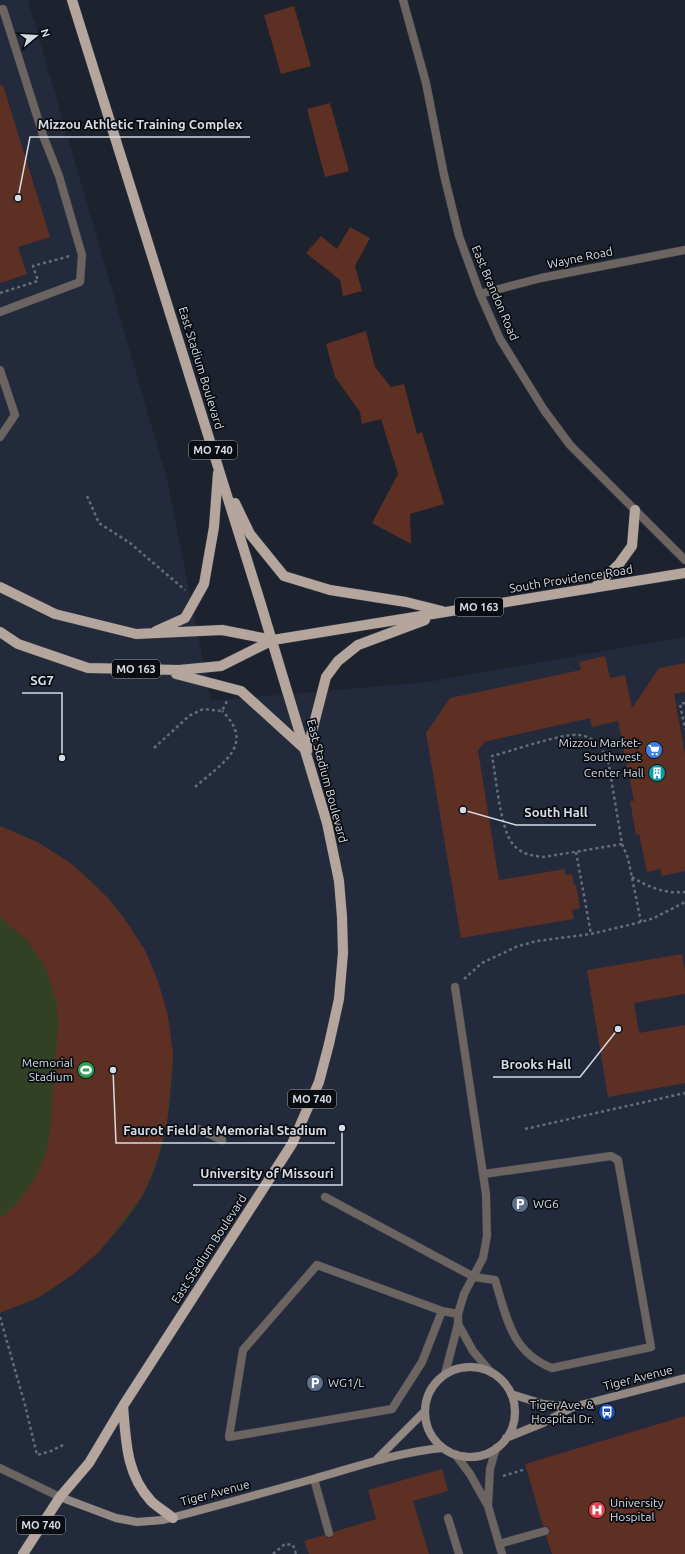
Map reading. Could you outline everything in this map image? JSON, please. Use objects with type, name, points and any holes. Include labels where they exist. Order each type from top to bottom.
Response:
[{"type":"main road","name":"East Stadium Boulevard","points":[[23,1554],[60,1497],[89,1463],[123,1406],[292,1144],[319,1082],[330,1044],[339,992],[343,953],[339,881],[327,822],[307,751],[72,0]]},
{"type":"main road","points":[[218,467],[250,534],[284,576],[330,590],[406,602],[448,612]]},
{"type":"main road","points":[[153,633],[185,618],[204,584],[214,527],[218,467]]},
{"type":"main road","points":[[594,588],[618,564],[632,546],[635,510]]},
{"type":"main road","name":"South Providence Road","points":[[0,632],[18,644],[88,668],[179,670],[221,666],[273,640],[685,573]]},
{"type":"main road","name":"South Providence Road","points":[[0,587],[55,614],[136,634],[222,630],[273,640]]},
{"type":"main road","points":[[156,670],[198,678],[241,691],[307,751],[326,677],[338,661],[358,645],[448,612]]},
{"type":"main road","points":[[123,1406],[128,1462],[133,1474],[140,1487],[152,1502],[173,1518]]},
{"type":"street","name":"East Brandon Road","points":[[403,0],[426,83],[444,175],[459,236],[480,294],[500,339],[544,410],[570,445],[685,560]]},
{"type":"street","points":[[0,10],[3,9],[44,138],[59,176],[82,255],[80,282],[0,312]]},
{"type":"street","name":"Wayne Road","points":[[480,294],[541,278],[685,250]]},
{"type":"street","points":[[0,370],[15,415],[0,437]]},
{"type":"street","points":[[445,1374],[458,1324],[458,1314],[464,1294],[474,1277],[482,1258],[487,1236],[484,1174],[455,987]]},
{"type":"street","points":[[196,1128],[222,1140]]},
{"type":"street","points":[[325,1197],[474,1277],[495,1280],[511,1330],[519,1344],[538,1362],[552,1368],[651,1347],[618,1160],[611,1156],[484,1174]]},
{"type":"street","points":[[442,1311],[422,1362],[392,1409],[229,1436],[243,1350],[317,1265],[442,1311],[458,1314]]},
{"type":"street","points":[[458,1324],[473,1351],[490,1371],[502,1380],[511,1394],[515,1409],[513,1424],[506,1438],[496,1448],[483,1455],[469,1457],[455,1454],[443,1448],[433,1438],[427,1425],[424,1411],[427,1397],[434,1384],[445,1374],[460,1368],[475,1367],[490,1371]]},
{"type":"street","name":"Tiger Avenue","points":[[506,1438],[543,1423],[573,1406],[685,1378]]},
{"type":"street","name":"Tiger Avenue","points":[[511,1394],[543,1404],[573,1406]]},
{"type":"street","name":"Tiger Avenue","points":[[376,1459],[424,1411]]},
{"type":"street","name":"Tiger Avenue","points":[[60,1497],[116,1518],[137,1522],[163,1520],[314,1479],[376,1459],[423,1450],[443,1448]]},
{"type":"street","points":[[488,1506],[490,1469],[496,1448]]},
{"type":"street","points":[[455,1454],[470,1474],[488,1506],[502,1554]]},
{"type":"street","points":[[0,1468],[60,1497]]},
{"type":"street","points":[[314,1479],[329,1533]]},
{"type":"street","points":[[448,1518],[459,1554]]},
{"type":"street","points":[[499,1544],[545,1531]]},
{"type":"path","points":[[0,293],[38,281],[33,266],[71,256]]},
{"type":"path","points":[[87,496],[100,523],[130,542],[187,592]]},
{"type":"path","points":[[222,711],[228,698]]},
{"type":"path","points":[[685,703],[680,704],[685,729]]},
{"type":"path","points":[[154,748],[190,716],[203,709],[222,711],[232,721],[238,736],[234,750],[223,763],[195,787]]},
{"type":"path","points":[[622,844],[544,857],[533,856],[522,852],[512,842],[506,829],[492,756],[565,736],[579,735],[591,739],[602,748],[608,760],[622,844],[628,858],[641,922]]},
{"type":"path","points":[[576,852],[591,934]]},
{"type":"path","points":[[632,877],[657,889],[675,893],[685,892]]},
{"type":"path","points":[[455,987],[482,963],[518,946],[537,941],[591,934],[641,922],[654,918],[685,902]]},
{"type":"path","points":[[525,1128],[685,1093]]},
{"type":"path","points":[[0,1317],[26,1405],[37,1455],[65,1444]]},
{"type":"path","points":[[498,1472],[500,1477],[526,1469]]},
{"type":"path","points":[[273,1554],[285,1544],[293,1545],[296,1554]]},
{"type":"shaded area","points":[[0,0],[28,0],[167,479],[211,701],[427,682],[685,637],[685,1554],[0,1554]]},
{"type":"green space","name":"Memorial Stadium","points":[[0,826],[36,842],[68,862],[96,886],[120,913],[140,943],[155,977],[166,1013],[173,1063],[169,1109],[158,1160],[149,1184],[133,1210],[123,1224],[98,1252],[70,1276],[41,1296],[0,1313]]},
{"type":"building","points":[[294,6],[311,66],[281,74],[264,15]]},
{"type":"building","points":[[0,85],[3,85],[50,237],[18,247],[27,274],[0,283]]},
{"type":"building","points":[[330,103],[349,171],[325,177],[307,109]]},
{"type":"building","points":[[350,227],[370,238],[355,266],[362,291],[343,296],[340,280],[306,253],[321,236],[337,249]]},
{"type":"building","points":[[366,331],[375,367],[391,387],[404,384],[417,434],[422,432],[444,504],[410,514],[411,544],[372,523],[398,474],[381,419],[362,424],[360,412],[335,377],[326,344]]},
{"type":"building","points":[[605,656],[610,678],[625,675],[632,708],[659,668],[685,663],[685,692],[674,694],[685,754],[685,871],[662,876],[660,869],[647,872],[639,834],[636,835],[630,801],[634,801],[618,721],[592,727],[590,718],[484,742],[478,751],[499,880],[565,869],[565,875],[572,874],[574,885],[576,885],[580,908],[572,910],[574,919],[461,938],[426,733],[450,698],[581,670],[579,662]]},
{"type":"building","name":"Memorial Stadium","points":[[0,826],[39,843],[72,864],[107,897],[124,918],[145,950],[158,981],[168,1016],[173,1054],[167,1123],[157,1160],[143,1194],[100,1251],[71,1276],[40,1296],[0,1313],[0,1218],[12,1208],[25,1193],[37,1175],[46,1153],[50,1131],[58,1025],[57,1005],[46,968],[26,939],[0,917]]},
{"type":"building","points":[[682,954],[685,971],[685,994],[634,1003],[639,1033],[685,1025],[685,1083],[608,1097],[587,970]]},
{"type":"building","name":"University Hospital","points":[[685,1416],[685,1554],[552,1554],[546,1536],[550,1533],[550,1529],[547,1526],[543,1526],[525,1464]]},
{"type":"building","points":[[442,1469],[448,1491],[413,1501],[429,1554],[309,1554],[304,1541],[324,1535],[327,1538],[331,1538],[334,1532],[376,1519],[368,1490]]},
{"type":"place","name":"Mizzou Athletic Training Complex","points":[[18,198]]},
{"type":"place","name":"Mizzou Market- Southwest","points":[[654,750]]},
{"type":"place","name":"SG7","points":[[62,758]]},
{"type":"place","name":"Center Hall","points":[[657,773]]},
{"type":"place","name":"South Hall","points":[[463,810]]},
{"type":"place","name":"Brooks Hall","points":[[618,1029]]},
{"type":"place","name":"Memorial Stadium","points":[[86,1070]]},
{"type":"place","name":"Faurot Field at Memorial Stadium","points":[[113,1070]]},
{"type":"place","name":"University of Missouri","points":[[342,1128]]},
{"type":"place","name":"WG6","points":[[520,1204]]},
{"type":"place","name":"WG1/L","points":[[315,1383]]},
{"type":"place","name":"Tiger Ave. & Hospital Dr.","points":[[607,1412]]},
{"type":"place","name":"University Hospital","points":[[597,1510]]}]
